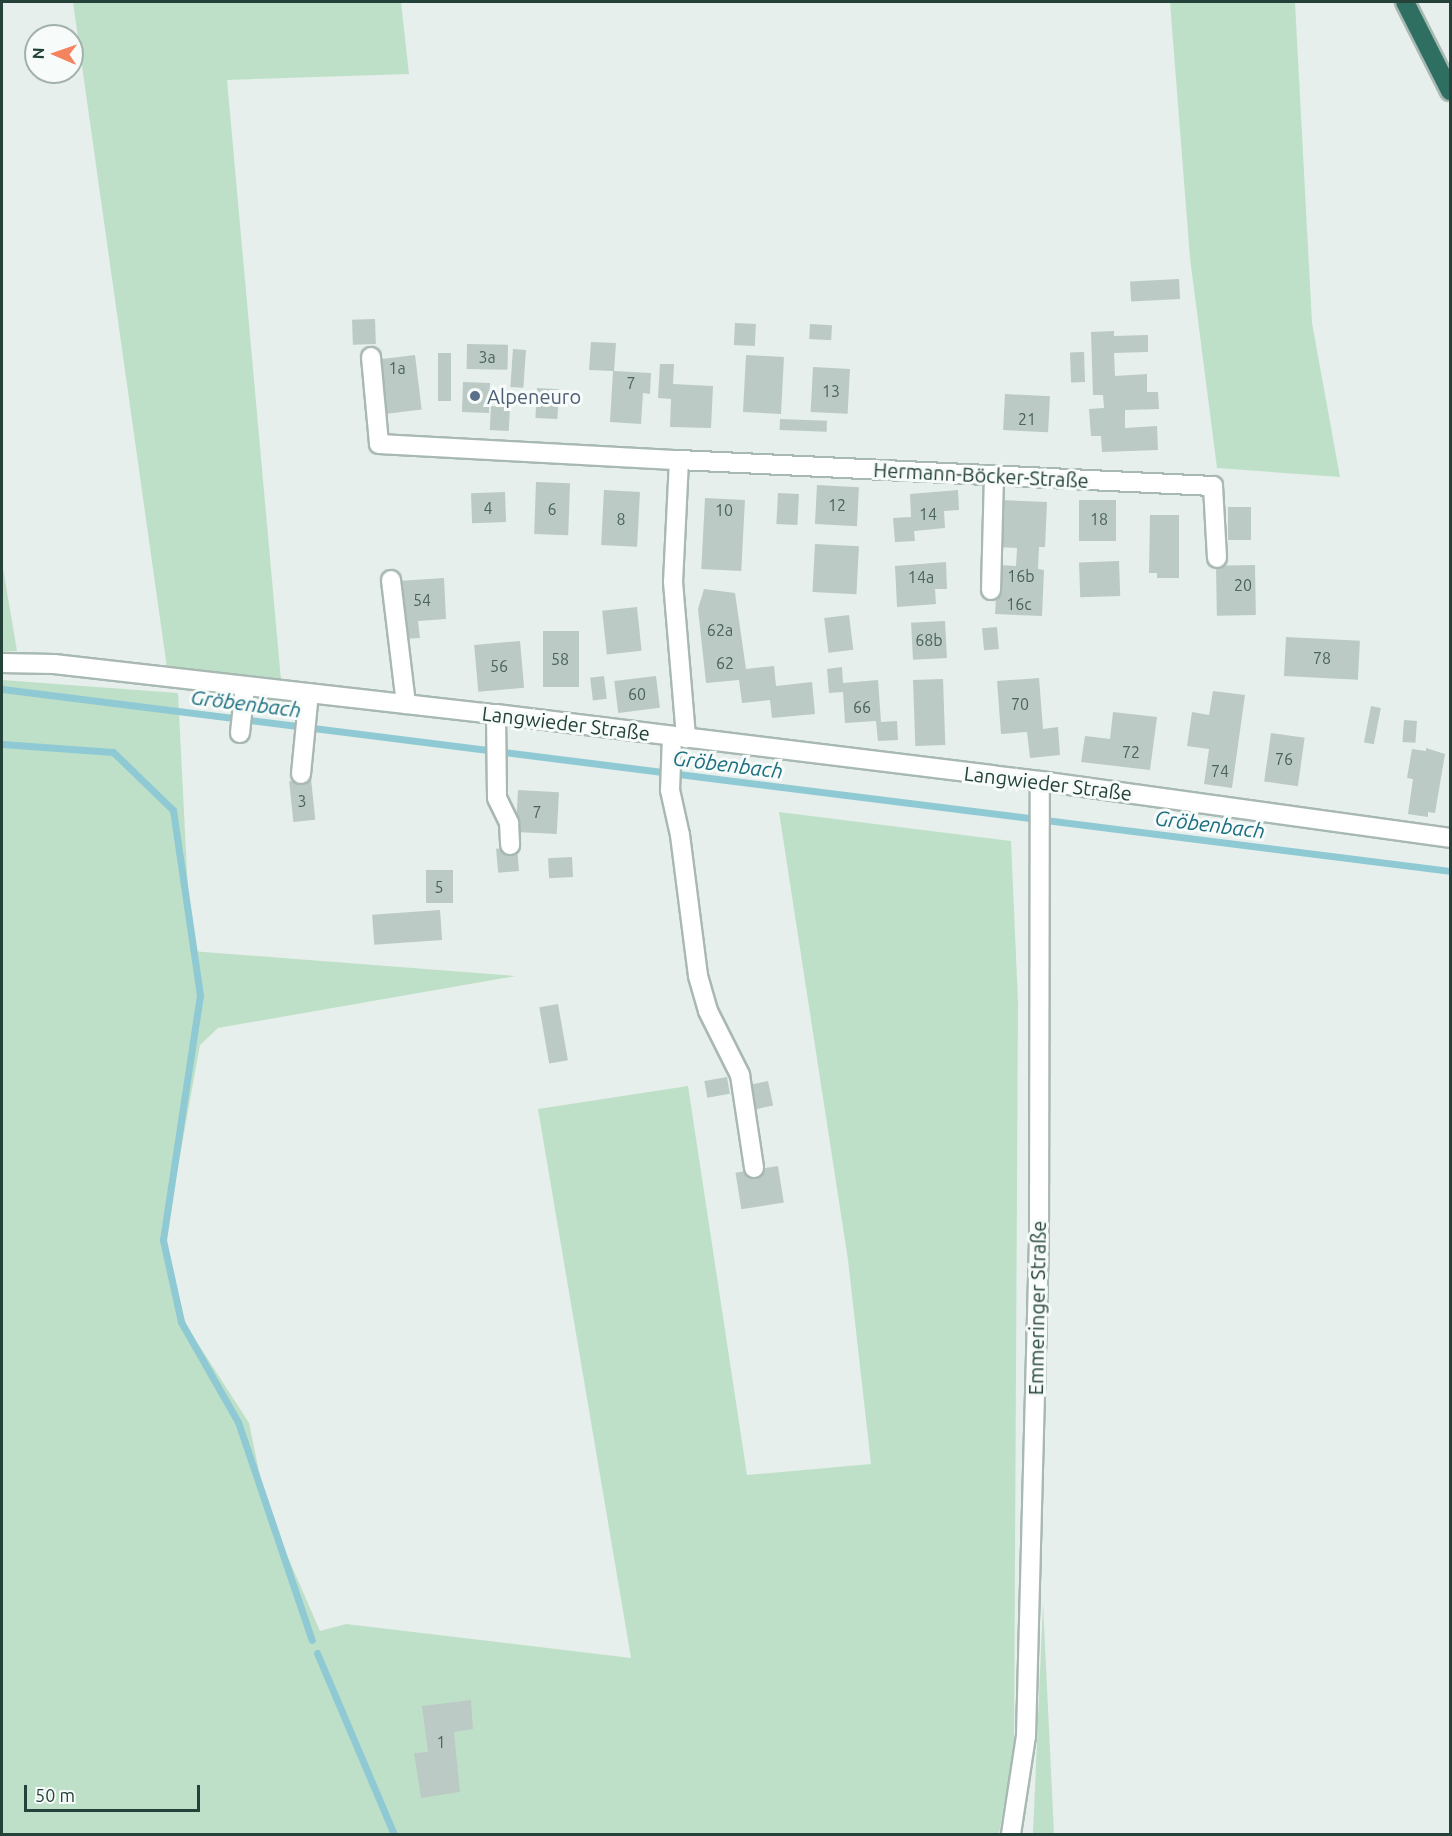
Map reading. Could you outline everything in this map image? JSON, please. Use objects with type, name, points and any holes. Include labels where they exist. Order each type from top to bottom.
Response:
[{"type":"highway","points":[[1405,2],[1450,91]]},
{"type":"street","name":"Hermann-Böcker-Straße","points":[[371,357],[379,444],[1213,486],[1217,558]]},
{"type":"street","points":[[678,459],[674,582],[679,737],[670,756],[670,790],[680,835],[698,976],[708,1011],[740,1075],[754,1168]]},
{"type":"street","points":[[991,590],[994,475]]},
{"type":"street","points":[[392,580],[406,704]]},
{"type":"street","name":"Langwieder Straße","points":[[2,663],[54,664],[245,692],[309,693],[496,714],[1040,781],[1450,838]]},
{"type":"street","points":[[240,733],[245,692]]},
{"type":"street","points":[[301,774],[301,740],[309,693]]},
{"type":"street","points":[[496,714],[496,798],[509,823],[510,845]]},
{"type":"street","name":"Emmeringer Straße","points":[[1011,1834],[1026,1736],[1039,1241],[1040,781]]},
{"type":"green space","points":[[73,2],[401,2],[409,74],[227,80],[281,680],[167,668],[84,80],[84,24],[76,24]]},
{"type":"green space","points":[[1170,2],[1295,2],[1312,323],[1340,477],[1217,468],[1190,258]]},
{"type":"green space","points":[[2,562],[17,651],[2,652]]},
{"type":"green space","points":[[2,680],[178,693],[191,951],[516,976],[218,1028],[200,1045],[165,1238],[186,1325],[249,1423],[267,1509],[320,1631],[346,1624],[631,1658],[538,1109],[688,1086],[747,1475],[871,1464],[848,1260],[779,812],[1011,841],[1018,1002],[1014,1747],[999,1834],[2,1834]]},
{"type":"green space","points":[[1043,1604],[1054,1834],[1033,1834]]},
{"type":"building","points":[[1179,279],[1180,299],[1131,302],[1130,282]]},
{"type":"building","points":[[375,319],[376,344],[353,345],[352,320]]},
{"type":"building","points":[[735,323],[756,324],[755,346],[734,345]]},
{"type":"building","points":[[810,324],[832,325],[831,340],[809,339]]},
{"type":"building","points":[[1114,331],[1114,336],[1148,335],[1148,352],[1114,353],[1115,376],[1147,374],[1147,392],[1158,392],[1159,409],[1125,410],[1125,428],[1157,426],[1158,450],[1102,452],[1101,436],[1091,436],[1089,409],[1104,408],[1103,395],[1093,395],[1091,332]]},
{"type":"building","points":[[591,342],[616,343],[614,371],[651,373],[650,394],[643,393],[641,424],[610,422],[613,371],[589,370]]},
{"type":"building","points":[[467,344],[508,345],[508,370],[467,369]]},
{"type":"building","points":[[513,349],[526,350],[523,388],[510,387]]},
{"type":"building","points":[[1070,352],[1084,352],[1085,382],[1071,382]]},
{"type":"building","points":[[438,353],[451,353],[451,401],[438,401]]},
{"type":"building","points":[[415,355],[422,410],[385,414],[378,360]]},
{"type":"building","points":[[746,355],[784,357],[781,414],[743,412]]},
{"type":"building","points":[[660,364],[674,364],[673,384],[713,386],[711,428],[670,427],[671,399],[658,398]]},
{"type":"building","points":[[813,367],[850,369],[848,414],[811,412]]},
{"type":"building","points":[[463,382],[490,383],[489,413],[462,412]]},
{"type":"building","points":[[537,388],[559,389],[557,419],[535,418]]},
{"type":"building","points":[[1005,394],[1050,396],[1048,432],[1003,430]]},
{"type":"building","points":[[491,406],[510,407],[509,431],[490,430]]},
{"type":"building","points":[[780,419],[827,421],[827,432],[780,430]]},
{"type":"building","points":[[536,482],[570,483],[568,535],[534,534]]},
{"type":"building","points":[[817,485],[859,487],[857,526],[815,524]]},
{"type":"building","points":[[604,490],[640,492],[637,547],[601,545]]},
{"type":"building","points":[[958,490],[959,510],[944,511],[945,528],[914,531],[915,541],[895,542],[893,518],[911,517],[910,494]]},
{"type":"building","points":[[505,492],[506,522],[472,523],[471,493]]},
{"type":"building","points":[[778,493],[799,494],[797,525],[776,524]]},
{"type":"building","points":[[705,498],[745,500],[741,571],[701,569]]},
{"type":"building","points":[[999,500],[1047,502],[1045,547],[1039,547],[1038,569],[1044,570],[1042,616],[995,614],[998,565],[1016,566],[1017,548],[997,547]]},
{"type":"building","points":[[1079,500],[1116,500],[1116,541],[1079,541]]},
{"type":"building","points":[[1228,507],[1251,507],[1251,540],[1228,540]]},
{"type":"building","points":[[1150,515],[1179,515],[1179,578],[1157,578],[1157,573],[1149,573]]},
{"type":"building","points":[[815,544],[859,546],[856,594],[812,592]]},
{"type":"building","points":[[1119,561],[1120,596],[1080,597],[1079,562]]},
{"type":"building","points":[[946,562],[947,589],[935,589],[936,604],[897,607],[895,566]]},
{"type":"building","points":[[1255,565],[1256,615],[1217,616],[1216,566]]},
{"type":"building","points":[[444,578],[446,619],[418,621],[420,638],[402,639],[398,581]]},
{"type":"building","points":[[704,589],[735,593],[746,669],[774,666],[776,686],[812,682],[815,714],[772,718],[770,700],[742,703],[739,680],[706,683],[698,609]]},
{"type":"building","points":[[637,607],[642,651],[607,654],[602,611]]},
{"type":"building","points":[[849,615],[853,650],[828,653],[824,618]]},
{"type":"building","points":[[945,621],[947,658],[913,660],[911,623]]},
{"type":"building","points":[[997,627],[999,649],[984,650],[982,628]]},
{"type":"building","points":[[543,631],[579,631],[579,687],[543,687]]},
{"type":"building","points":[[1286,637],[1360,641],[1358,680],[1284,676]]},
{"type":"building","points":[[520,641],[524,688],[478,692],[474,645]]},
{"type":"building","points":[[842,667],[843,683],[878,680],[881,722],[897,721],[898,740],[878,741],[876,721],[845,723],[843,692],[829,693],[827,669]]},
{"type":"building","points":[[604,676],[607,699],[593,701],[590,678]]},
{"type":"building","points":[[656,676],[660,708],[618,713],[614,681]]},
{"type":"building","points":[[1039,678],[1043,729],[1058,727],[1060,755],[1030,758],[1027,732],[1001,734],[997,681]]},
{"type":"building","points":[[943,679],[945,745],[915,746],[913,680]]},
{"type":"building","points":[[1213,691],[1245,695],[1232,788],[1204,784],[1209,749],[1187,746],[1192,712],[1209,715]]},
{"type":"building","points":[[1371,706],[1381,708],[1374,744],[1364,742]]},
{"type":"building","points":[[1113,712],[1157,717],[1150,770],[1081,762],[1085,736],[1110,739]]},
{"type":"building","points":[[1404,720],[1417,721],[1415,743],[1402,742]]},
{"type":"building","points":[[1271,733],[1305,738],[1298,786],[1264,782]]},
{"type":"building","points":[[1426,748],[1445,754],[1435,813],[1428,812],[1428,817],[1408,814],[1413,779],[1407,778],[1412,749],[1426,751]]},
{"type":"building","points":[[311,779],[315,820],[293,822],[289,781]]},
{"type":"building","points":[[518,790],[559,792],[557,834],[516,832]]},
{"type":"building","points":[[517,847],[519,871],[498,873],[496,849]]},
{"type":"building","points":[[572,857],[573,877],[549,878],[548,858]]},
{"type":"building","points":[[426,870],[453,870],[453,903],[426,903]]},
{"type":"building","points":[[440,910],[442,940],[374,945],[372,915]]},
{"type":"building","points":[[558,1004],[568,1060],[549,1063],[539,1007]]},
{"type":"building","points":[[727,1077],[730,1094],[707,1098],[704,1081]]},
{"type":"building","points":[[768,1081],[773,1105],[755,1109],[749,1085]]},
{"type":"building","points":[[778,1166],[784,1203],[741,1209],[736,1173]]},
{"type":"building","points":[[471,1700],[473,1729],[454,1732],[460,1792],[421,1798],[414,1753],[428,1752],[422,1706]]},
{"type":"waterway","name":"Gröbenbach","points":[[2,689],[1450,871]]},
{"type":"waterway","points":[[2,744],[113,752],[173,810],[200,995],[163,1240],[181,1322],[238,1422],[312,1640]]},
{"type":"waterway","points":[[317,1653],[394,1834]]},
{"type":"place","name":"Alpeneuro","points":[[475,396]]}]
